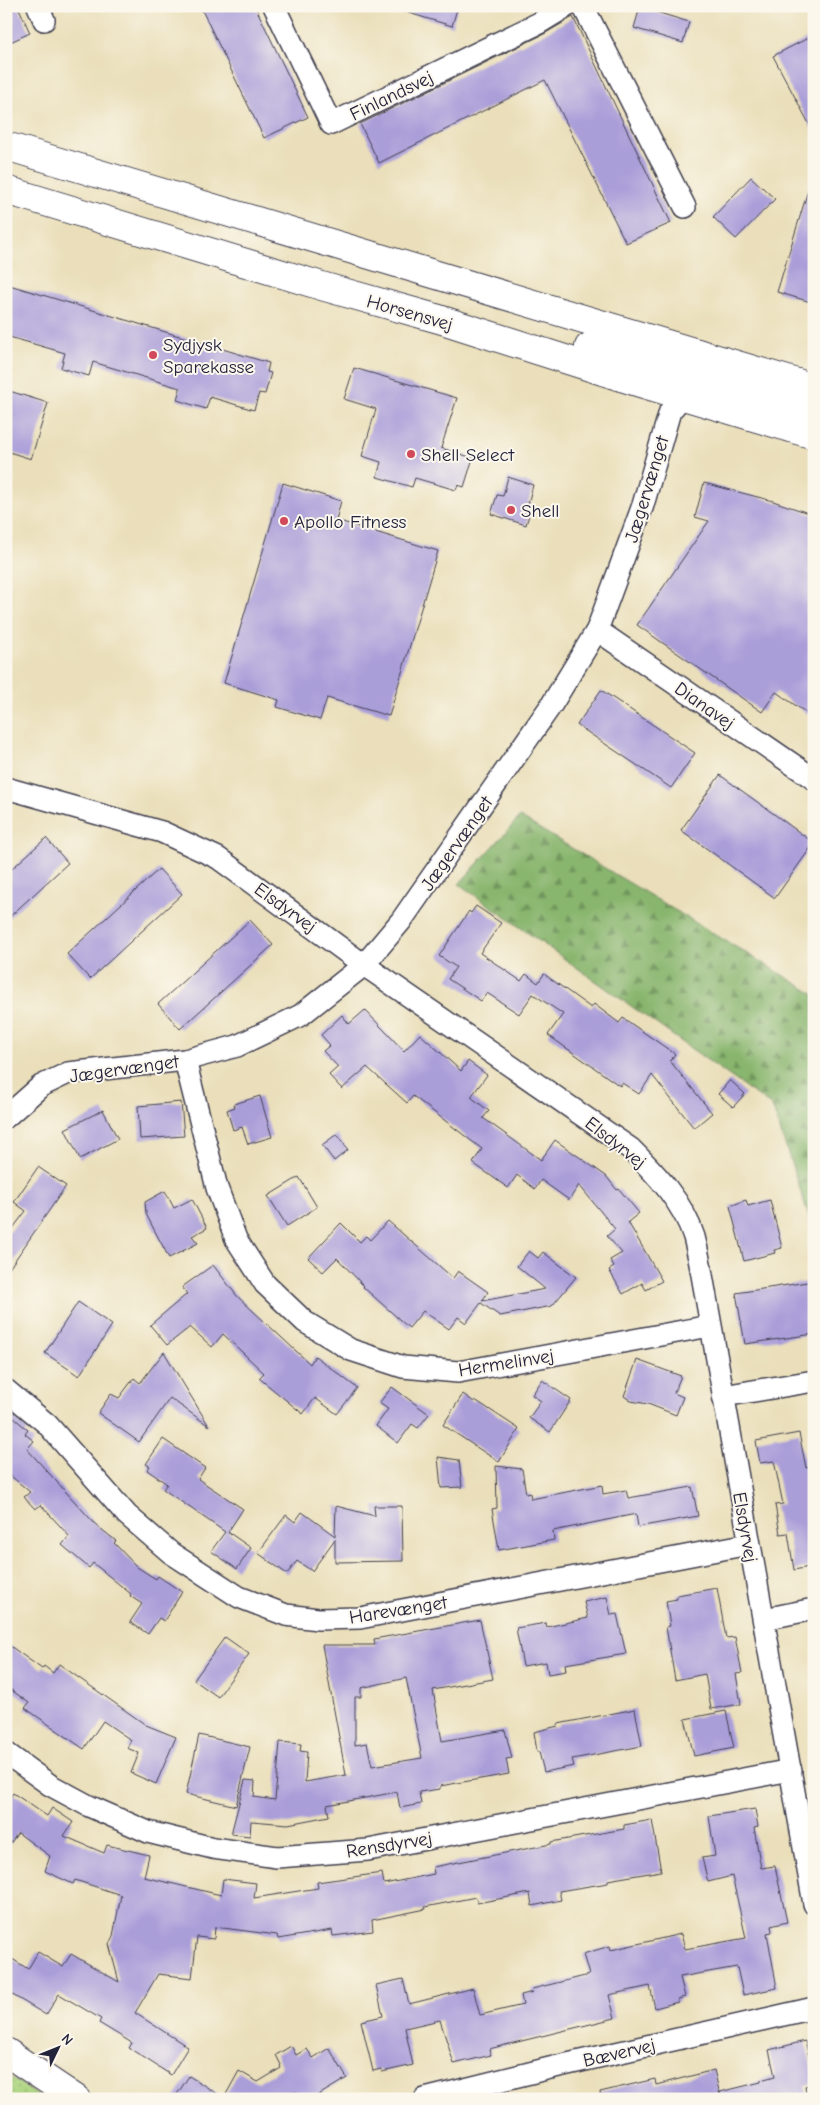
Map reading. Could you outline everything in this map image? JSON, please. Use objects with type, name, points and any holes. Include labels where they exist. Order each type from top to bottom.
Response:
[{"type":"main road","points":[[6,146],[814,388]]},
{"type":"main road","name":"Horsensvej","points":[[6,190],[814,435]]},
{"type":"main road","points":[[439,320],[480,313],[673,372],[698,353]]},
{"type":"main road","points":[[684,396],[711,377],[814,408]]},
{"type":"main road","points":[[6,2052],[76,2099]]},
{"type":"street","name":"Finlandsvej","points":[[274,6],[331,124],[539,23],[567,6]]},
{"type":"street","points":[[583,6],[685,207]]},
{"type":"street","name":"Jægervænget","points":[[6,1117],[41,1086],[68,1073],[185,1060],[237,1046],[301,1015],[364,965],[401,921],[552,704],[597,630],[643,505],[670,411],[684,396],[698,353]]},
{"type":"street","name":"Dianavej","points":[[597,630],[814,779]]},
{"type":"street","name":"Elsdyrvej","points":[[6,788],[90,810],[162,832],[218,858],[364,965],[631,1149],[656,1174],[676,1200],[693,1235],[702,1275],[790,1770],[809,1847],[814,1904]]},
{"type":"street","name":"Hermelinvej","points":[[185,1060],[217,1188],[236,1239],[265,1284],[305,1322],[351,1350],[403,1367],[458,1372],[710,1326]]},
{"type":"street","points":[[724,1396],[814,1381]]},
{"type":"street","name":"Harevænget","points":[[6,1390],[47,1424],[127,1515],[171,1553],[239,1597],[286,1615],[318,1619],[360,1618],[749,1544]]},
{"type":"street","points":[[764,1619],[814,1609]]},
{"type":"street","name":"Rensdyrvej","points":[[6,1753],[50,1785],[89,1806],[148,1832],[213,1848],[277,1857],[368,1850],[790,1770]]},
{"type":"street","name":"Bævervej","points":[[424,2099],[550,2068],[814,2008]]},
{"type":"green space","points":[[520,817],[814,994],[814,1231],[772,1106],[459,884]]},
{"type":"green space","points":[[6,2073],[42,2099],[6,2099]]},
{"type":"building","points":[[6,6],[18,6],[30,33],[6,44]]},
{"type":"building","points":[[200,6],[255,6],[308,117],[264,138]]},
{"type":"building","points":[[403,6],[458,6],[452,26],[402,11]]},
{"type":"building","points":[[640,7],[689,22],[683,43],[634,28]]},
{"type":"building","points":[[573,17],[671,223],[626,243],[545,80],[379,163],[360,124],[544,34]]},
{"type":"building","points":[[814,35],[814,133],[773,56]]},
{"type":"building","points":[[751,177],[775,199],[736,239],[713,217]]},
{"type":"building","points":[[809,187],[814,187],[814,303],[777,292]]},
{"type":"building","points":[[6,284],[269,363],[267,372],[271,373],[265,394],[259,393],[254,410],[210,397],[206,409],[177,400],[180,388],[93,362],[89,376],[61,368],[65,353],[6,336]]},
{"type":"building","points":[[354,368],[457,398],[441,448],[473,458],[464,487],[458,485],[456,490],[415,478],[412,487],[377,477],[381,462],[362,456],[376,409],[344,399]]},
{"type":"building","points":[[6,390],[48,403],[31,459],[6,451]]},
{"type":"building","points":[[508,477],[533,485],[528,504],[532,505],[526,525],[491,514],[497,495],[503,496]]},
{"type":"building","points":[[283,483],[341,501],[336,520],[438,551],[389,716],[327,698],[320,720],[277,707],[279,700],[224,683]]},
{"type":"building","points":[[704,483],[773,501],[814,515],[814,718],[776,692],[762,712],[637,625],[709,521],[695,517]]},
{"type":"building","points":[[601,690],[695,753],[671,788],[577,725]]},
{"type":"building","points":[[720,775],[814,843],[775,898],[681,830]]},
{"type":"building","points":[[46,838],[68,863],[6,920],[6,874]]},
{"type":"building","points":[[159,869],[182,894],[90,979],[67,954]]},
{"type":"building","points":[[476,906],[501,923],[480,953],[521,981],[526,974],[538,983],[544,974],[591,1008],[594,1004],[619,1023],[623,1018],[675,1054],[670,1061],[712,1113],[694,1128],[652,1075],[639,1094],[622,1083],[620,1086],[548,1035],[563,1014],[533,994],[519,1014],[487,993],[481,1001],[448,979],[456,967],[439,956],[469,911],[471,913]]},
{"type":"building","points":[[250,920],[273,945],[180,1029],[158,1004]]},
{"type":"building","points":[[365,1010],[404,1051],[420,1034],[461,1071],[468,1061],[487,1075],[471,1097],[489,1111],[483,1118],[541,1160],[555,1140],[606,1176],[639,1213],[628,1222],[662,1281],[646,1290],[642,1283],[623,1294],[609,1270],[614,1267],[610,1260],[622,1253],[607,1236],[615,1229],[579,1185],[569,1200],[541,1180],[535,1189],[517,1175],[508,1188],[473,1163],[482,1149],[413,1096],[407,1103],[367,1067],[342,1089],[329,1075],[338,1067],[323,1051],[330,1045],[321,1035],[342,1015],[349,1024]]},
{"type":"building","points":[[730,1080],[745,1094],[733,1107],[718,1094]]},
{"type":"building","points":[[260,1096],[272,1137],[248,1144],[242,1127],[233,1130],[227,1110],[235,1107],[234,1104]]},
{"type":"building","points":[[181,1102],[184,1136],[140,1139],[138,1106]]},
{"type":"building","points":[[103,1110],[118,1139],[80,1159],[65,1129]]},
{"type":"building","points":[[337,1134],[348,1150],[334,1161],[322,1145]]},
{"type":"building","points":[[38,1167],[66,1186],[6,1273],[6,1229],[10,1232],[26,1211],[14,1202]]},
{"type":"building","points":[[299,1177],[317,1207],[287,1226],[268,1196]]},
{"type":"building","points":[[165,1191],[174,1208],[192,1199],[207,1228],[192,1236],[198,1243],[169,1258],[146,1214],[145,1202]]},
{"type":"building","points":[[746,1200],[748,1206],[770,1200],[782,1248],[774,1250],[775,1253],[744,1261],[730,1206]]},
{"type":"building","points":[[388,1221],[453,1278],[458,1271],[488,1292],[482,1301],[545,1289],[517,1266],[529,1251],[538,1258],[543,1252],[576,1277],[552,1306],[500,1316],[481,1303],[466,1323],[458,1317],[449,1329],[423,1311],[409,1328],[363,1287],[337,1258],[323,1272],[308,1258],[341,1223],[360,1242],[366,1236],[370,1240]]},
{"type":"building","points":[[213,1265],[237,1296],[310,1364],[315,1356],[357,1388],[337,1414],[315,1398],[303,1414],[259,1378],[264,1373],[223,1334],[212,1347],[190,1327],[167,1345],[150,1325],[187,1294],[182,1287]]},
{"type":"building","points":[[814,1281],[814,1334],[745,1344],[736,1293]]},
{"type":"building","points":[[78,1302],[112,1325],[79,1376],[45,1353]]},
{"type":"building","points":[[164,1352],[209,1426],[170,1398],[139,1442],[98,1413],[111,1394],[119,1398],[134,1378],[140,1383]]},
{"type":"building","points":[[637,1360],[681,1376],[674,1393],[683,1397],[676,1415],[648,1404],[631,1401],[624,1396]]},
{"type":"building","points":[[542,1380],[571,1400],[550,1432],[529,1418],[541,1401],[532,1395]]},
{"type":"building","points":[[392,1387],[429,1414],[418,1428],[412,1424],[398,1443],[376,1426],[388,1409],[379,1403]]},
{"type":"building","points":[[463,1394],[519,1429],[499,1462],[443,1425]]},
{"type":"building","points":[[6,1411],[28,1430],[25,1434],[34,1441],[27,1449],[95,1524],[116,1541],[114,1543],[137,1567],[156,1579],[158,1576],[182,1592],[164,1621],[159,1618],[148,1634],[130,1622],[142,1604],[130,1596],[131,1594],[93,1563],[89,1568],[62,1545],[69,1536],[41,1505],[35,1509],[24,1497],[30,1492],[6,1472]]},
{"type":"building","points":[[799,1433],[806,1468],[814,1466],[814,1566],[794,1570],[788,1533],[780,1534],[775,1505],[783,1504],[774,1461],[760,1463],[756,1441]]},
{"type":"building","points":[[163,1439],[205,1468],[198,1479],[243,1509],[228,1532],[251,1548],[237,1569],[211,1551],[225,1532],[163,1489],[167,1484],[147,1470],[150,1466],[146,1464]]},
{"type":"building","points":[[438,1457],[459,1460],[462,1487],[441,1488]]},
{"type":"building","points":[[496,1466],[522,1469],[526,1494],[530,1493],[531,1499],[602,1485],[603,1494],[626,1490],[628,1498],[692,1487],[698,1516],[638,1527],[636,1514],[553,1531],[554,1540],[499,1550],[492,1509],[497,1508]]},
{"type":"building","points":[[336,1506],[375,1516],[374,1506],[402,1506],[403,1561],[335,1562],[335,1539],[312,1571],[297,1561],[287,1574],[258,1553],[286,1515],[295,1522],[302,1512],[335,1536]]},
{"type":"building","points":[[717,1588],[726,1638],[735,1637],[742,1673],[736,1674],[741,1704],[711,1709],[705,1674],[675,1680],[666,1627],[670,1626],[666,1601],[677,1599],[677,1595]]},
{"type":"building","points":[[607,1597],[611,1615],[617,1614],[626,1654],[565,1664],[566,1671],[548,1674],[546,1662],[523,1666],[516,1628],[546,1623],[547,1627],[588,1618],[584,1602]]},
{"type":"building","points":[[480,1620],[493,1679],[433,1690],[442,1741],[505,1730],[512,1758],[506,1759],[509,1774],[440,1786],[440,1789],[419,1792],[421,1804],[400,1808],[397,1792],[327,1805],[329,1816],[288,1824],[251,1821],[250,1836],[231,1834],[245,1780],[255,1781],[254,1797],[275,1800],[280,1742],[301,1744],[300,1751],[307,1752],[305,1782],[346,1775],[322,1645],[375,1645],[374,1639]],"holes":[[[406,1678],[422,1758],[372,1766],[367,1743],[355,1745],[355,1697],[361,1697],[361,1688]]]},
{"type":"building","points":[[225,1637],[249,1654],[218,1697],[194,1680]]},
{"type":"building","points":[[6,1643],[42,1669],[44,1666],[53,1673],[59,1664],[146,1725],[176,1737],[156,1784],[131,1773],[139,1753],[127,1748],[131,1740],[103,1721],[84,1749],[25,1708],[29,1703],[6,1686]]},
{"type":"building","points":[[635,1709],[642,1746],[572,1759],[574,1766],[544,1772],[539,1752],[537,1752],[534,1732],[558,1726],[558,1724]]},
{"type":"building","points":[[726,1711],[734,1748],[694,1756],[685,1719]]},
{"type":"building","points":[[199,1735],[250,1747],[236,1806],[186,1794]]},
{"type":"building","points":[[13,1793],[47,1816],[52,1808],[73,1822],[64,1836],[104,1853],[107,1845],[149,1855],[144,1877],[221,1895],[223,1879],[256,1883],[254,1898],[318,1888],[317,1882],[382,1873],[384,1884],[434,1874],[433,1867],[624,1829],[624,1825],[652,1820],[661,1871],[608,1880],[608,1883],[559,1891],[561,1900],[532,1906],[530,1893],[477,1903],[476,1897],[425,1907],[426,1909],[372,1920],[373,1931],[333,1936],[332,1930],[278,1939],[277,1935],[215,1927],[214,1939],[197,1937],[192,1978],[158,1974],[135,2013],[188,2047],[171,2075],[129,2048],[132,2043],[99,2023],[101,2019],[59,1994],[46,2015],[6,1991],[6,1955],[28,1969],[38,1952],[63,1967],[71,1954],[119,1982],[109,1944],[113,1936],[121,1895],[75,1880],[73,1884],[45,1871],[50,1856],[18,1833],[6,1849],[6,1803]]},
{"type":"building","points":[[755,1809],[758,1827],[754,1828],[761,1868],[775,1866],[787,1922],[771,1926],[772,1932],[767,1933],[777,1988],[743,1995],[737,1967],[680,1977],[685,1997],[678,1999],[678,2002],[655,2008],[650,1986],[609,1995],[615,2018],[489,2049],[491,2055],[454,2064],[440,2020],[405,2028],[413,2065],[382,2072],[381,2069],[373,2071],[361,2021],[383,2016],[376,1985],[403,1979],[409,2004],[473,1988],[480,2015],[523,2005],[521,1995],[533,1992],[532,1989],[589,1975],[583,1954],[610,1946],[611,1950],[681,1934],[685,1949],[746,1938],[732,1876],[708,1882],[702,1858],[715,1856],[709,1816]]},
{"type":"building","points":[[805,2041],[814,2077],[814,2084],[805,2086],[807,2095],[795,2099],[721,2099],[720,2092],[761,2082],[761,2080],[775,2076],[769,2050]]},
{"type":"building","points":[[291,2046],[296,2055],[307,2049],[313,2058],[329,2048],[347,2078],[312,2099],[300,2099],[296,2092],[286,2098],[288,2099],[174,2099],[189,2076],[224,2098],[239,2071],[258,2082],[281,2068],[276,2055]]},
{"type":"building","points":[[714,2070],[721,2099],[601,2099],[600,2092],[655,2079],[656,2085]]},
{"type":"place","name":"Sydjysk Sparekasse","points":[[153,355]]},
{"type":"place","name":"Shell Select","points":[[411,454]]},
{"type":"place","name":"Shell","points":[[511,510]]},
{"type":"place","name":"Apollo Fitness","points":[[284,521]]}]
